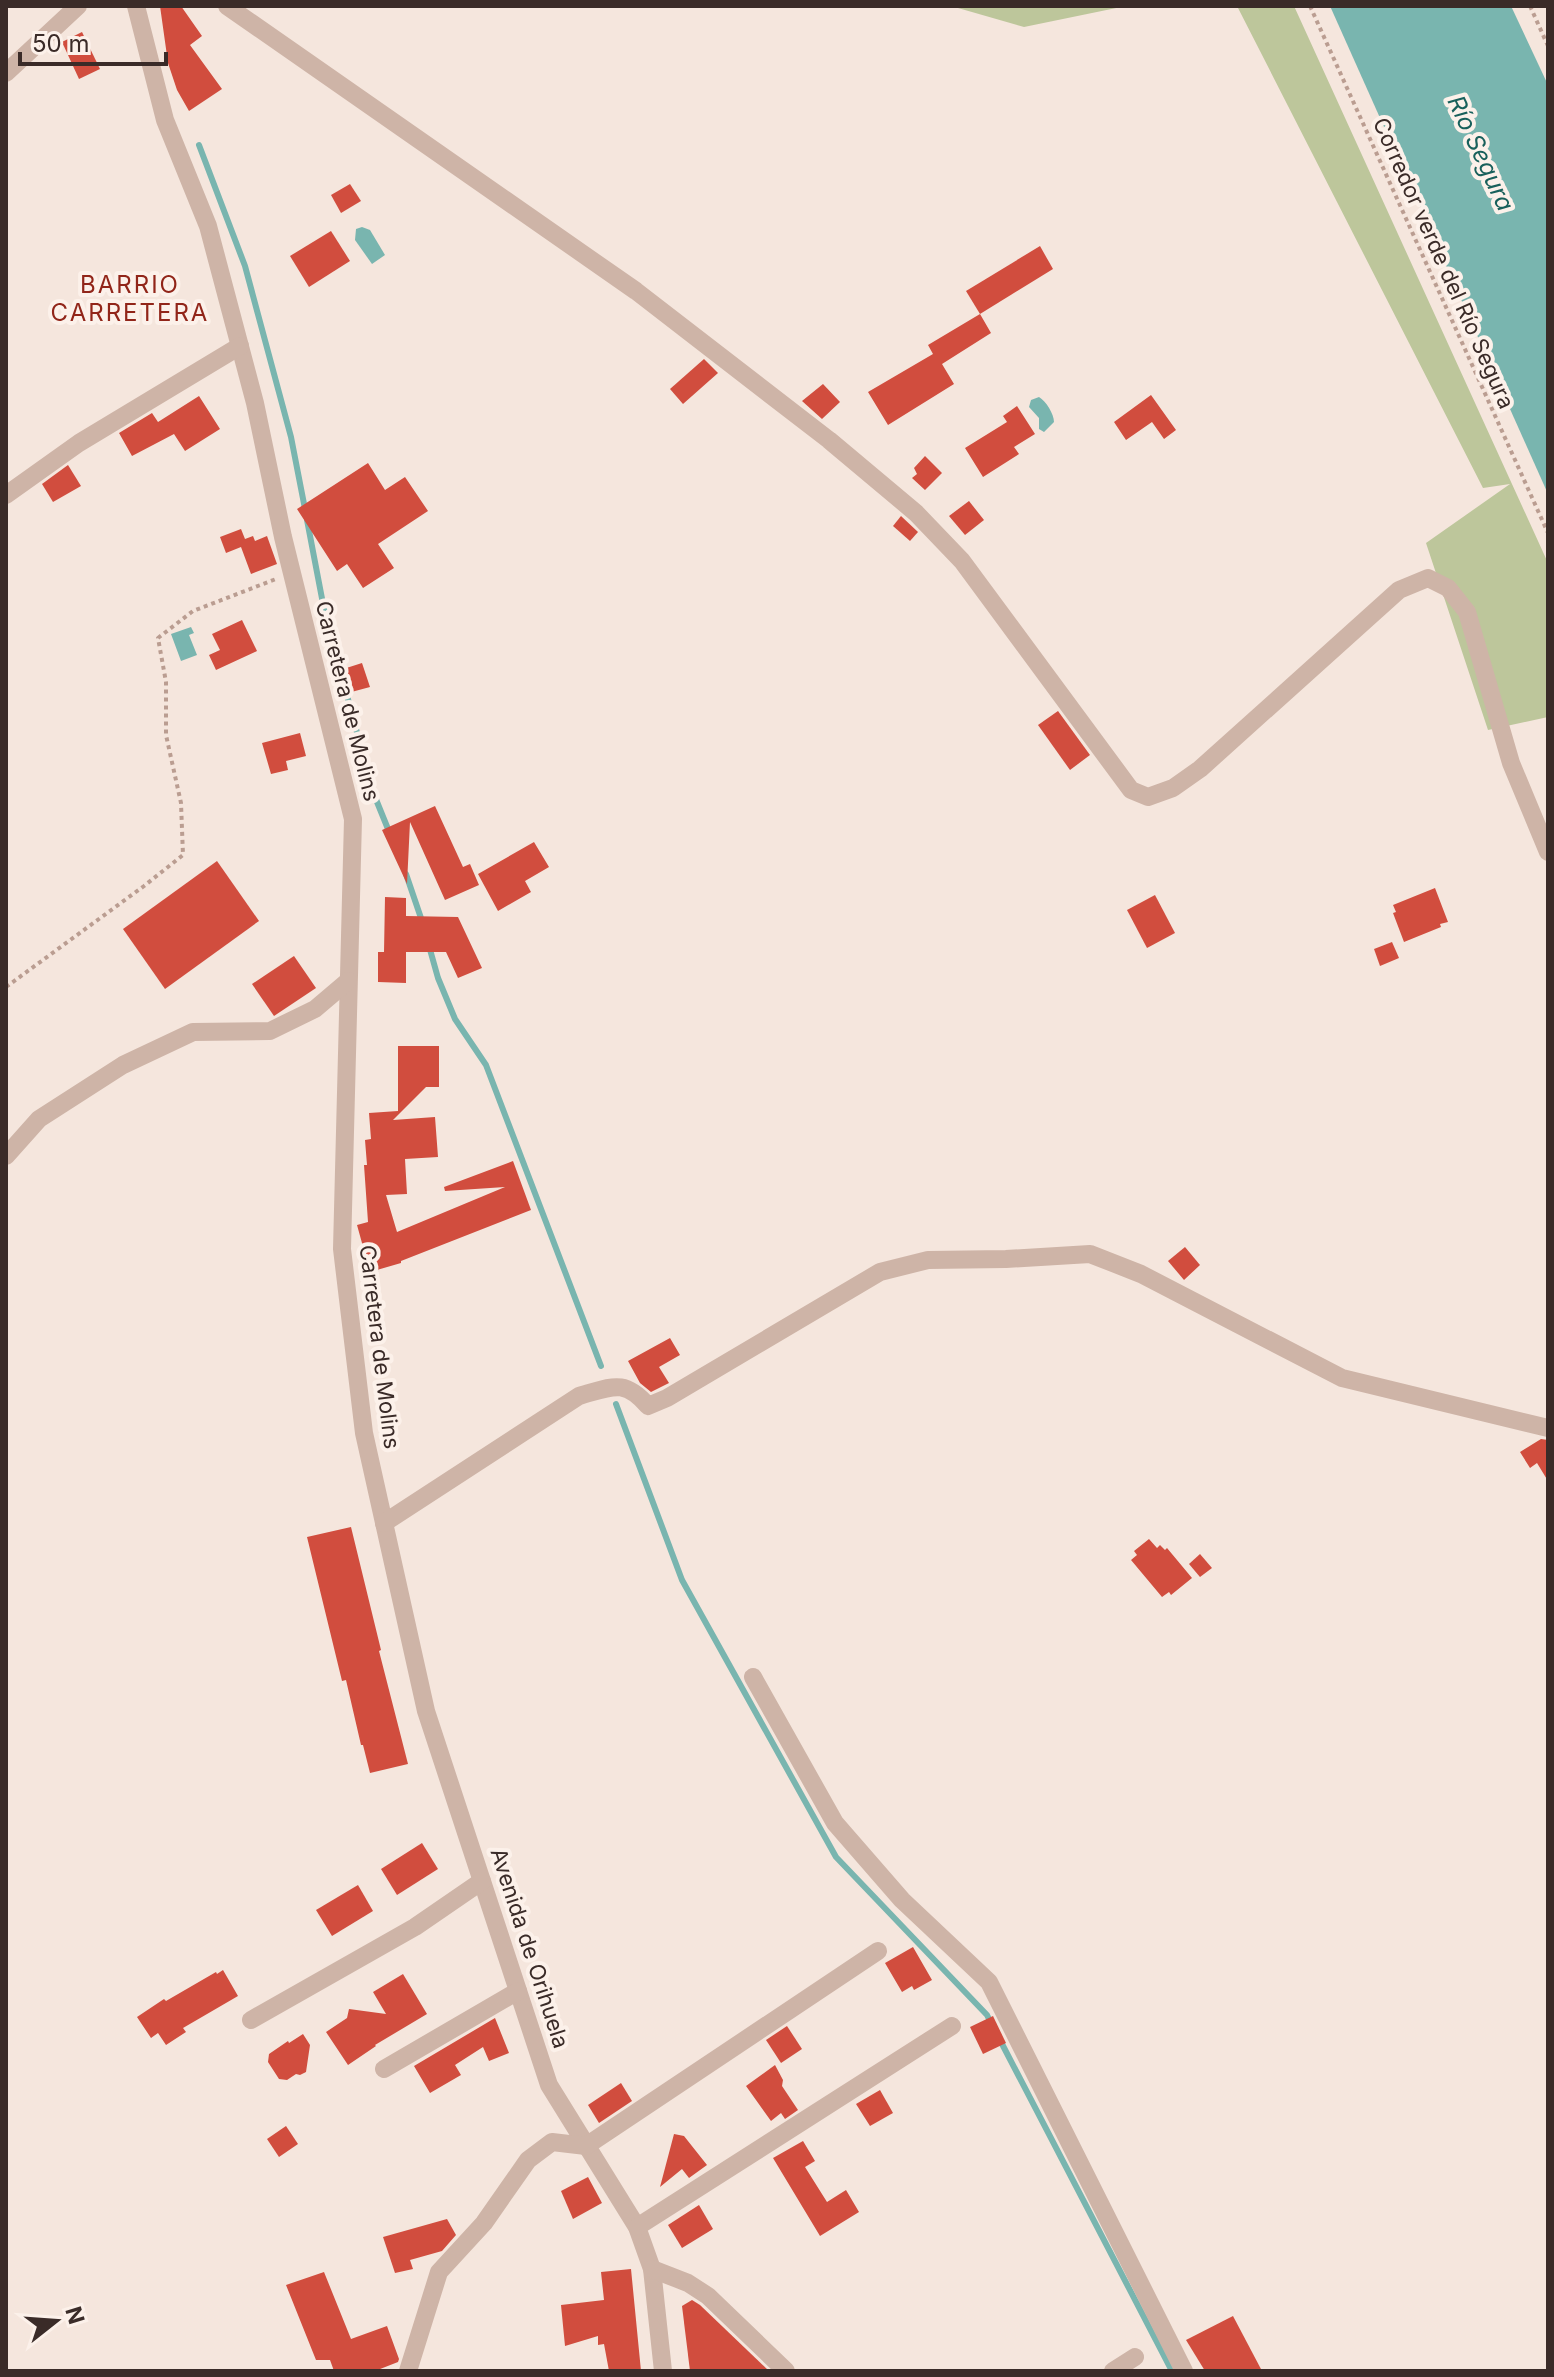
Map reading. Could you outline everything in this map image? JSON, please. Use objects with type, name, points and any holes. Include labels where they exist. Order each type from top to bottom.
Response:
[{"type":"street","points":[[6,73],[78,6]]},
{"type":"street","name":"Carretera de Molins","points":[[136,6],[165,120],[208,226],[255,403],[292,573],[353,819],[342,1249],[364,1433],[384,1523]]},
{"type":"street","points":[[227,6],[636,291],[829,440],[916,513],[962,561],[1131,790],[1148,797],[1173,788],[1200,769],[1399,590],[1428,578],[1448,588],[1467,612],[1511,763],[1548,852]]},
{"type":"street","points":[[6,495],[79,443],[240,346]]},
{"type":"street","points":[[6,1156],[39,1119],[123,1065],[193,1032],[270,1031],[315,1009],[348,981]]},
{"type":"street","points":[[384,1523],[579,1396],[615,1386],[635,1392],[648,1406],[667,1398],[880,1272],[928,1260],[1090,1254],[1141,1274],[1342,1378],[1548,1428]]},
{"type":"street","name":"Avenida de Orihuela","points":[[384,1523],[426,1711],[549,2085],[637,2227],[652,2269],[663,2371]]},
{"type":"street","points":[[753,1677],[835,1823],[902,1900],[989,1982],[1184,2371]]},
{"type":"street","points":[[251,2020],[415,1927],[482,1881]]},
{"type":"street","points":[[408,2371],[439,2272],[484,2223],[528,2160],[552,2142],[586,2146],[878,1951]]},
{"type":"street","points":[[384,2069],[518,1991]]},
{"type":"street","points":[[637,2227],[952,2026]]},
{"type":"street","points":[[652,2269],[688,2283],[708,2296],[786,2371]]},
{"type":"street","points":[[1113,2371],[1135,2357]]},
{"type":"path","name":"Corredor verde del Río Segura","points":[[1310,6],[1548,533]]},
{"type":"path","points":[[1530,6],[1548,46]]},
{"type":"path","points":[[6,987],[183,855],[181,803],[166,735],[166,682],[158,638],[193,611],[292,573]]},
{"type":"green space","points":[[951,6],[1126,6],[1024,27]]},
{"type":"green space","points":[[1237,6],[1294,6],[1548,563],[1548,717],[1488,730],[1426,543],[1510,484],[1483,488]]},
{"type":"water","name":"Río Segura","points":[[1330,6],[1511,6],[1548,85],[1548,494]]},
{"type":"water","points":[[362,227],[370,230],[385,255],[372,264],[355,240],[356,229]]},
{"type":"water","points":[[1039,397],[1054,419],[1044,432],[1039,429],[1039,418],[1029,407],[1031,400]]},
{"type":"water","points":[[191,627],[194,633],[189,635],[197,655],[181,661],[171,634]]},
{"type":"building","points":[[160,6],[181,6],[202,36],[190,45],[222,89],[189,111],[177,90],[168,63]]},
{"type":"building","points":[[82,32],[100,69],[79,79],[62,42]]},
{"type":"building","points":[[350,184],[361,201],[341,213],[331,195]]},
{"type":"building","points":[[331,231],[350,261],[309,287],[290,256]]},
{"type":"building","points":[[1040,246],[1053,269],[980,314],[966,291]]},
{"type":"building","points":[[980,314],[991,333],[942,364],[954,384],[888,425],[868,392],[933,354],[928,345]]},
{"type":"building","points":[[704,359],[718,373],[683,404],[670,389]]},
{"type":"building","points":[[823,384],[840,402],[822,419],[802,401]]},
{"type":"building","points":[[1151,395],[1176,430],[1164,439],[1152,422],[1126,440],[1114,422]]},
{"type":"building","points":[[199,396],[220,429],[185,451],[174,434],[132,456],[119,433],[152,413],[158,422]]},
{"type":"building","points":[[1017,406],[1035,434],[1014,447],[1019,454],[983,477],[965,448],[1007,422],[1003,416]]},
{"type":"building","points":[[925,456],[942,473],[925,490],[912,478],[917,474],[914,468]]},
{"type":"building","points":[[368,463],[385,490],[405,477],[428,511],[378,544],[394,568],[363,588],[347,564],[337,571],[297,509]]},
{"type":"building","points":[[68,465],[81,486],[53,502],[42,484]]},
{"type":"building","points":[[969,501],[984,520],[965,535],[949,516]]},
{"type":"building","points":[[901,516],[918,532],[910,541],[893,526]]},
{"type":"building","points":[[241,529],[245,539],[253,536],[255,541],[267,536],[277,564],[251,574],[241,547],[226,553],[220,537]]},
{"type":"building","points":[[242,620],[257,651],[216,670],[209,655],[220,650],[212,634]]},
{"type":"building","points":[[362,663],[370,687],[344,694],[337,671]]},
{"type":"building","points":[[1058,711],[1090,755],[1070,770],[1038,725]]},
{"type":"building","points":[[300,733],[306,756],[286,761],[288,770],[271,774],[262,743]]},
{"type":"building","points":[[435,806],[463,867],[470,864],[479,885],[445,900],[410,822],[407,884],[382,830]]},
{"type":"building","points":[[534,842],[549,867],[525,881],[531,892],[498,911],[478,874]]},
{"type":"building","points":[[217,861],[259,921],[165,989],[123,929]]},
{"type":"building","points":[[1435,888],[1448,922],[1404,942],[1393,905]]},
{"type":"building","points":[[1155,895],[1175,933],[1147,948],[1127,910]]},
{"type":"building","points":[[385,897],[406,898],[406,916],[458,917],[482,968],[458,978],[446,952],[406,952],[406,983],[378,982],[378,952],[384,952]]},
{"type":"building","points":[[1392,942],[1399,958],[1380,966],[1374,949]]},
{"type":"building","points":[[294,956],[316,988],[274,1016],[252,984]]},
{"type":"building","points":[[398,1046],[439,1046],[439,1087],[426,1087],[393,1120],[435,1117],[438,1157],[405,1159],[407,1194],[386,1195],[397,1232],[505,1187],[445,1191],[444,1187],[513,1161],[531,1210],[401,1263],[370,1272],[357,1225],[368,1222],[365,1140],[371,1139],[369,1113],[398,1111]]},
{"type":"building","points":[[1185,1247],[1200,1265],[1184,1280],[1168,1261]]},
{"type":"building","points":[[670,1338],[680,1355],[659,1367],[669,1383],[651,1392],[640,1383],[628,1361]]},
{"type":"building","points":[[1541,1439],[1548,1440],[1548,1481],[1537,1463],[1530,1468],[1520,1452]]},
{"type":"building","points":[[351,1527],[408,1764],[370,1773],[346,1680],[342,1681],[307,1537]]},
{"type":"building","points":[[1149,1539],[1157,1548],[1160,1545],[1165,1550],[1167,1548],[1192,1578],[1171,1595],[1169,1592],[1162,1597],[1131,1560],[1137,1555],[1134,1551]]},
{"type":"building","points":[[1200,1554],[1212,1568],[1200,1577],[1189,1564]]},
{"type":"building","points":[[422,1843],[438,1869],[397,1895],[381,1869]]},
{"type":"building","points":[[358,1885],[373,1911],[332,1936],[316,1910]]},
{"type":"building","points":[[913,1947],[932,1980],[914,1990],[912,1986],[902,1992],[885,1963]]},
{"type":"building","points":[[223,1970],[238,1996],[183,2028],[186,2032],[166,2045],[158,2033],[151,2038],[137,2017],[164,1999],[166,2001]]},
{"type":"building","points":[[403,1974],[427,2014],[348,2065],[326,2032],[347,2018],[349,2009],[386,2014],[373,1992]]},
{"type":"building","points":[[993,2016],[1006,2043],[983,2054],[970,2027]]},
{"type":"building","points":[[495,2018],[509,2053],[489,2061],[483,2047],[455,2065],[461,2075],[430,2093],[414,2066]]},
{"type":"building","points":[[787,2026],[802,2049],[781,2063],[766,2040]]},
{"type":"building","points":[[303,2034],[310,2045],[306,2072],[287,2080],[279,2079],[268,2062],[269,2054]]},
{"type":"building","points":[[775,2065],[783,2080],[782,2086],[798,2110],[785,2119],[781,2113],[771,2121],[746,2086]]},
{"type":"building","points":[[621,2083],[632,2101],[599,2123],[588,2105]]},
{"type":"building","points":[[880,2090],[893,2113],[870,2126],[856,2104]]},
{"type":"building","points":[[286,2126],[298,2144],[279,2157],[267,2139]]},
{"type":"building","points":[[674,2134],[684,2136],[707,2165],[689,2178],[682,2169],[660,2187]]},
{"type":"building","points":[[803,2141],[815,2161],[805,2167],[827,2202],[846,2190],[859,2212],[820,2236],[773,2158]]},
{"type":"building","points":[[588,2177],[602,2203],[573,2219],[561,2191]]},
{"type":"building","points":[[699,2205],[713,2229],[682,2248],[668,2225]]},
{"type":"building","points":[[447,2219],[456,2235],[442,2251],[410,2260],[413,2269],[395,2273],[383,2237]]},
{"type":"building","points":[[631,2269],[641,2371],[609,2371],[604,2344],[598,2345],[598,2336],[565,2346],[561,2305],[604,2300],[601,2272]]},
{"type":"building","points":[[324,2272],[351,2339],[387,2326],[398,2362],[375,2371],[334,2371],[330,2360],[316,2360],[286,2285]]},
{"type":"building","points":[[692,2300],[769,2371],[690,2371],[682,2306]]},
{"type":"building","points":[[1233,2316],[1262,2371],[1205,2371],[1186,2340]]},
{"type":"waterway","points":[[199,145],[245,266],[291,437],[305,509]]},
{"type":"waterway","points":[[307,520],[324,609],[342,677]]},
{"type":"waterway","points":[[345,688],[373,792],[390,834]]},
{"type":"waterway","points":[[406,874],[423,924]]},
{"type":"waterway","points":[[429,946],[455,1019],[486,1065],[601,1366]]},
{"type":"waterway","points":[[616,1404],[682,1580],[836,1857],[987,2015],[991,2023]]},
{"type":"waterway","points":[[1000,2040],[1172,2371]]},
{"type":"district","name":"BARRIO CARRETERA","points":[[130,298]]}]
